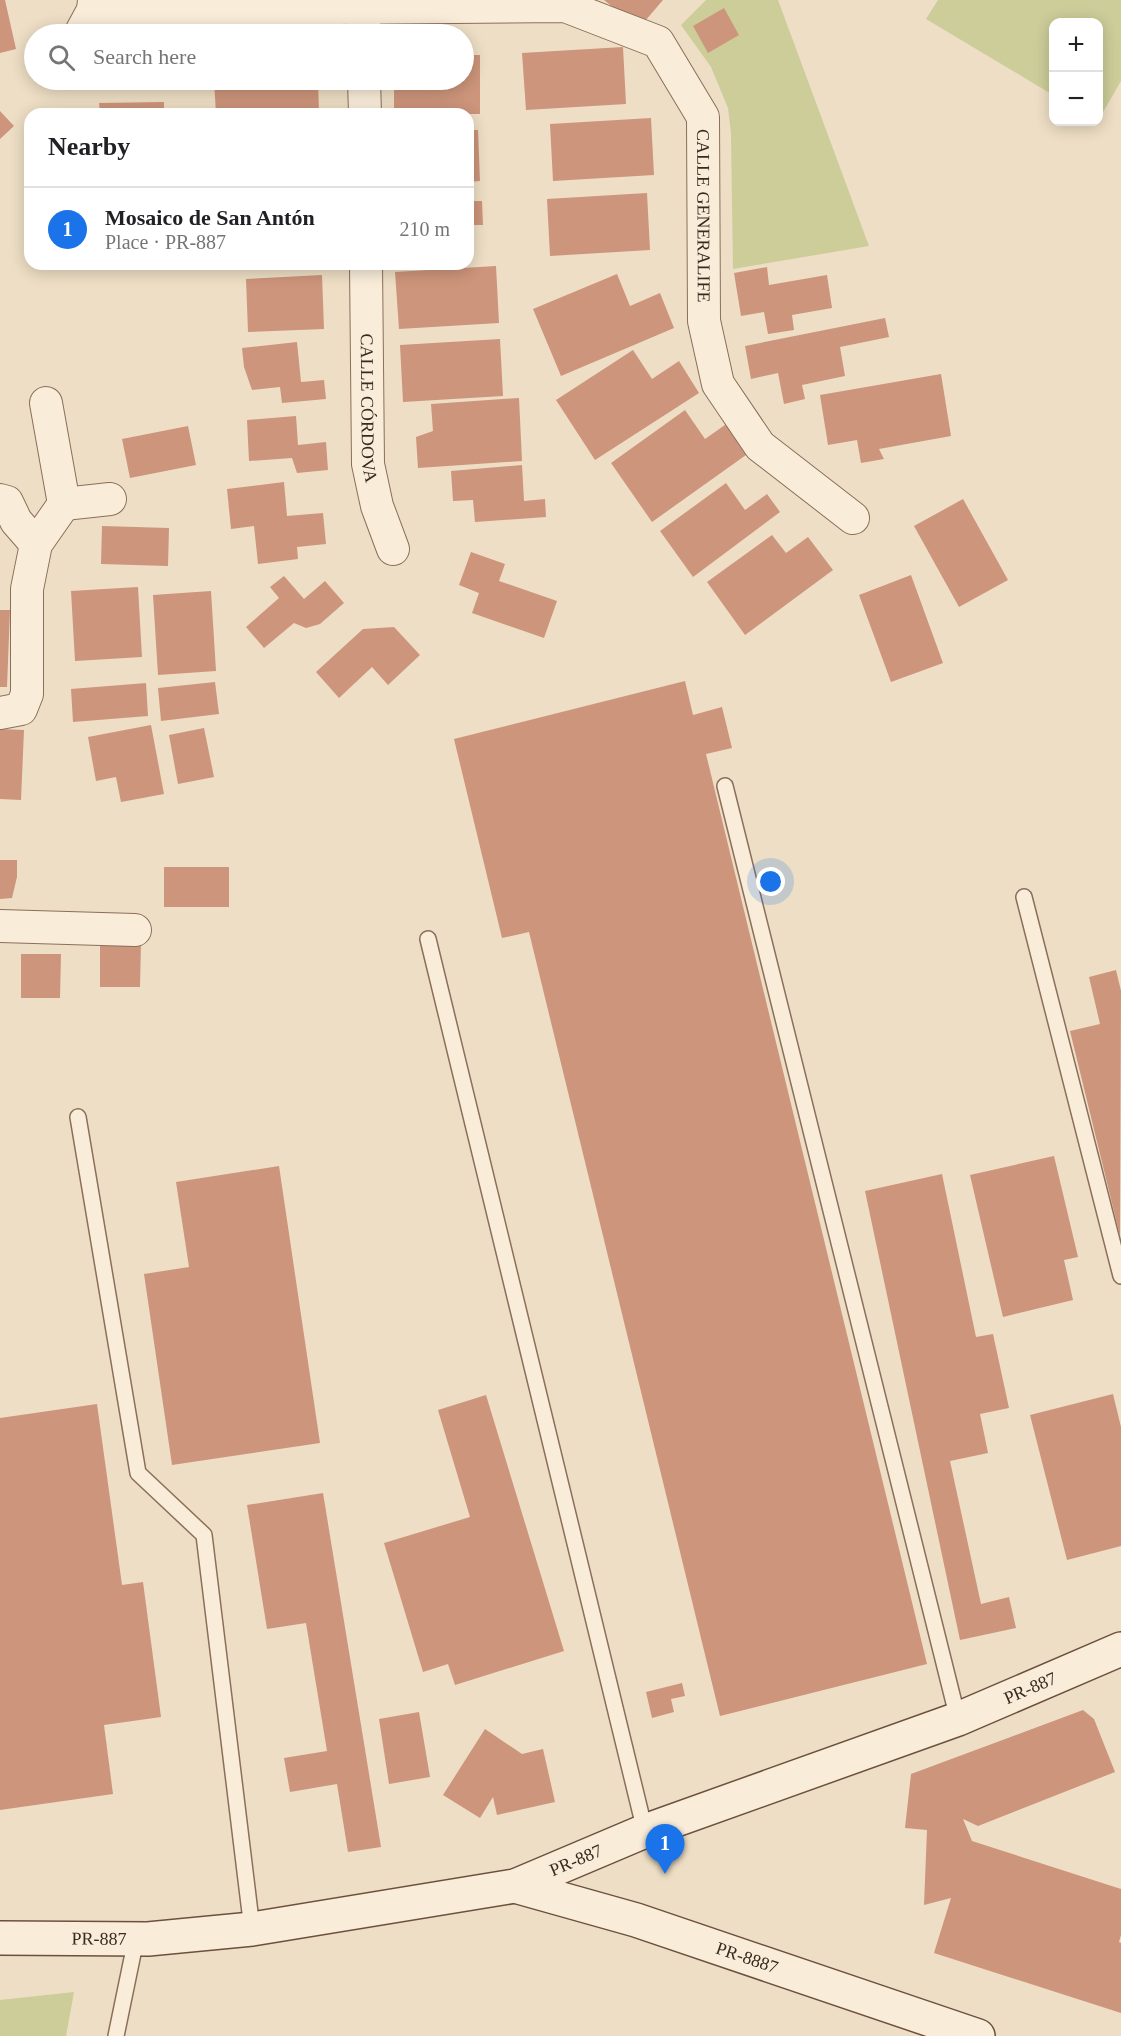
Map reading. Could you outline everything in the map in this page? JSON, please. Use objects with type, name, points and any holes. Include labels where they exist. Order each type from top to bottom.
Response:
[{"type":"street","name":"CALLE GENERALIFE","points":[[89,15],[364,21],[565,6],[658,42],[703,117],[704,321],[718,384],[760,446],[853,518]]},
{"type":"street","points":[[364,90],[365,108]]},
{"type":"street","name":"CALLE CÓRDOVA","points":[[366,270],[368,464],[377,506],[393,549]]},
{"type":"street","points":[[0,713],[21,709],[27,694],[27,589],[36,544],[64,504],[46,403]]},
{"type":"street","points":[[64,504],[110,499]]},
{"type":"street","points":[[0,500],[7,502],[16,521],[36,544]]},
{"type":"street","points":[[0,926],[135,930]]},
{"type":"street","name":"PR-887","points":[[0,1938],[136,1939],[252,1929],[514,1886],[645,1831],[958,1719],[1121,1649]]},
{"type":"street","name":"PR-8887","points":[[514,1886],[636,1920],[944,2030],[978,2036]]},
{"type":"lane","points":[[725,786],[958,1719]]},
{"type":"lane","points":[[1024,897],[1121,1276]]},
{"type":"lane","points":[[428,939],[645,1831]]},
{"type":"lane","points":[[78,1117],[138,1473],[204,1535],[252,1929]]},
{"type":"lane","points":[[116,2036],[136,1939]]},
{"type":"green space","points":[[706,0],[778,0],[869,246],[733,269],[731,134],[728,108],[711,67],[681,25]]},
{"type":"green space","points":[[938,0],[1121,0],[1121,81],[1103,112],[1103,18],[1049,18],[1049,93],[926,19]]},
{"type":"green space","points":[[74,1992],[66,2036],[0,2036],[0,2000]]},
{"type":"building","points":[[0,0],[5,0],[16,49],[0,53]]},
{"type":"building","points":[[604,0],[663,0],[639,28]]},
{"type":"building","points":[[724,8],[739,35],[708,53],[693,26]]},
{"type":"building","points":[[623,47],[626,104],[526,110],[522,53]]},
{"type":"building","points":[[474,55],[480,55],[480,114],[474,114],[474,108],[394,108],[394,90],[474,90]]},
{"type":"building","points":[[215,90],[318,90],[319,108],[216,108]]},
{"type":"building","points":[[164,102],[164,108],[99,108],[99,103]]},
{"type":"building","points":[[0,111],[14,126],[0,139]]},
{"type":"building","points":[[651,118],[654,175],[553,181],[550,124]]},
{"type":"building","points":[[474,130],[478,130],[480,181],[474,182]]},
{"type":"building","points":[[647,193],[650,250],[550,256],[547,199]]},
{"type":"building","points":[[474,201],[482,201],[483,225],[474,225]]},
{"type":"building","points":[[496,266],[499,323],[399,329],[395,272],[474,270],[474,267]]},
{"type":"building","points":[[767,267],[769,285],[827,275],[832,308],[792,315],[794,330],[768,334],[764,312],[741,316],[734,273]]},
{"type":"building","points":[[617,274],[630,306],[660,293],[674,328],[561,376],[533,309]]},
{"type":"building","points":[[322,275],[324,329],[248,332],[246,279]]},
{"type":"building","points":[[885,318],[889,337],[840,347],[845,376],[802,385],[805,399],[784,404],[778,373],[751,379],[745,346]]},
{"type":"building","points":[[500,339],[503,396],[403,402],[400,345]]},
{"type":"building","points":[[297,342],[301,382],[324,380],[326,399],[282,403],[280,387],[252,390],[244,367],[242,348]]},
{"type":"building","points":[[633,350],[652,379],[679,361],[699,393],[595,460],[556,400]]},
{"type":"building","points":[[941,374],[951,436],[879,449],[884,459],[861,463],[857,440],[828,445],[820,395]]},
{"type":"building","points":[[519,398],[522,461],[418,468],[416,437],[433,431],[431,404]]},
{"type":"building","points":[[685,410],[705,439],[732,420],[753,450],[652,522],[611,463]]},
{"type":"building","points":[[296,416],[298,445],[326,442],[328,470],[297,473],[292,458],[249,461],[247,420]]},
{"type":"building","points":[[188,426],[196,465],[130,478],[122,439]]},
{"type":"building","points":[[522,465],[524,501],[545,499],[546,517],[475,522],[473,500],[453,501],[451,471]]},
{"type":"building","points":[[284,482],[287,516],[323,513],[326,544],[297,547],[298,559],[258,564],[254,526],[231,529],[227,489]]},
{"type":"building","points":[[726,483],[745,510],[767,494],[780,512],[693,577],[660,531]]},
{"type":"building","points":[[963,499],[1008,580],[959,607],[914,526]]},
{"type":"building","points":[[102,526],[169,528],[168,566],[101,564]]},
{"type":"building","points":[[772,535],[786,553],[808,537],[833,570],[745,635],[707,582]]},
{"type":"building","points":[[471,552],[505,564],[499,581],[557,601],[544,638],[472,613],[479,593],[459,585]]},
{"type":"building","points":[[911,575],[943,663],[891,682],[859,595]]},
{"type":"building","points":[[284,576],[304,599],[325,581],[344,603],[320,624],[306,628],[294,623],[264,648],[246,627],[279,598],[270,587]]},
{"type":"building","points":[[138,587],[142,657],[75,661],[71,591]]},
{"type":"building","points":[[211,591],[216,671],[158,675],[153,595]]},
{"type":"building","points":[[0,610],[10,610],[7,687],[0,687]]},
{"type":"building","points":[[394,627],[420,655],[388,685],[372,667],[339,698],[316,672],[363,629]]},
{"type":"building","points":[[685,681],[693,715],[722,707],[732,748],[706,754],[927,1664],[720,1716],[529,932],[502,938],[454,739]]},
{"type":"building","points":[[215,682],[219,714],[161,721],[158,688]]},
{"type":"building","points":[[146,683],[148,716],[73,722],[71,689]]},
{"type":"building","points":[[151,725],[164,794],[121,802],[116,777],[96,781],[88,737]]},
{"type":"building","points":[[204,728],[214,777],[178,784],[169,735]]},
{"type":"building","points":[[0,729],[24,730],[21,800],[0,799]]},
{"type":"building","points":[[0,860],[17,860],[17,877],[12,898],[0,899]]},
{"type":"building","points":[[164,867],[229,867],[229,907],[164,907]]},
{"type":"building","points":[[100,942],[141,942],[140,987],[100,987]]},
{"type":"building","points":[[21,954],[61,954],[60,998],[21,998]]},
{"type":"building","points":[[1116,970],[1121,991],[1120,1236],[1070,1031],[1100,1024],[1089,977]]},
{"type":"building","points":[[1054,1156],[1078,1257],[1064,1260],[1073,1300],[1003,1317],[970,1175]]},
{"type":"building","points":[[279,1166],[320,1443],[172,1465],[144,1274],[189,1267],[176,1182]]},
{"type":"building","points":[[942,1174],[976,1337],[993,1334],[1009,1408],[980,1414],[988,1453],[950,1461],[981,1604],[1009,1597],[1016,1628],[960,1640],[865,1191]]},
{"type":"building","points":[[1113,1394],[1121,1427],[1121,1546],[1067,1560],[1030,1415]]},
{"type":"building","points":[[486,1395],[564,1651],[455,1685],[448,1664],[423,1672],[384,1543],[470,1517],[438,1410]]},
{"type":"building","points":[[97,1404],[122,1585],[143,1582],[161,1717],[104,1725],[113,1794],[0,1810],[0,1418]]},
{"type":"building","points":[[323,1493],[381,1847],[348,1852],[337,1784],[290,1792],[284,1758],[327,1751],[306,1623],[267,1629],[247,1505]]},
{"type":"building","points":[[682,1683],[685,1696],[671,1699],[674,1712],[652,1718],[646,1692]]},
{"type":"building","points":[[1083,1710],[1094,1719],[1115,1772],[978,1826],[963,1819],[972,1841],[1121,1889],[1119,1942],[1121,1943],[1121,2013],[934,1953],[951,1898],[924,1905],[927,1830],[905,1828],[911,1774]]},
{"type":"building","points":[[419,1712],[430,1777],[389,1784],[379,1719]]},
{"type":"building","points":[[485,1729],[522,1754],[543,1749],[555,1802],[497,1815],[493,1797],[480,1818],[443,1795]]},
{"type":"place","name":"Mosaico de San Antón","points":[[665,1874]]}]
